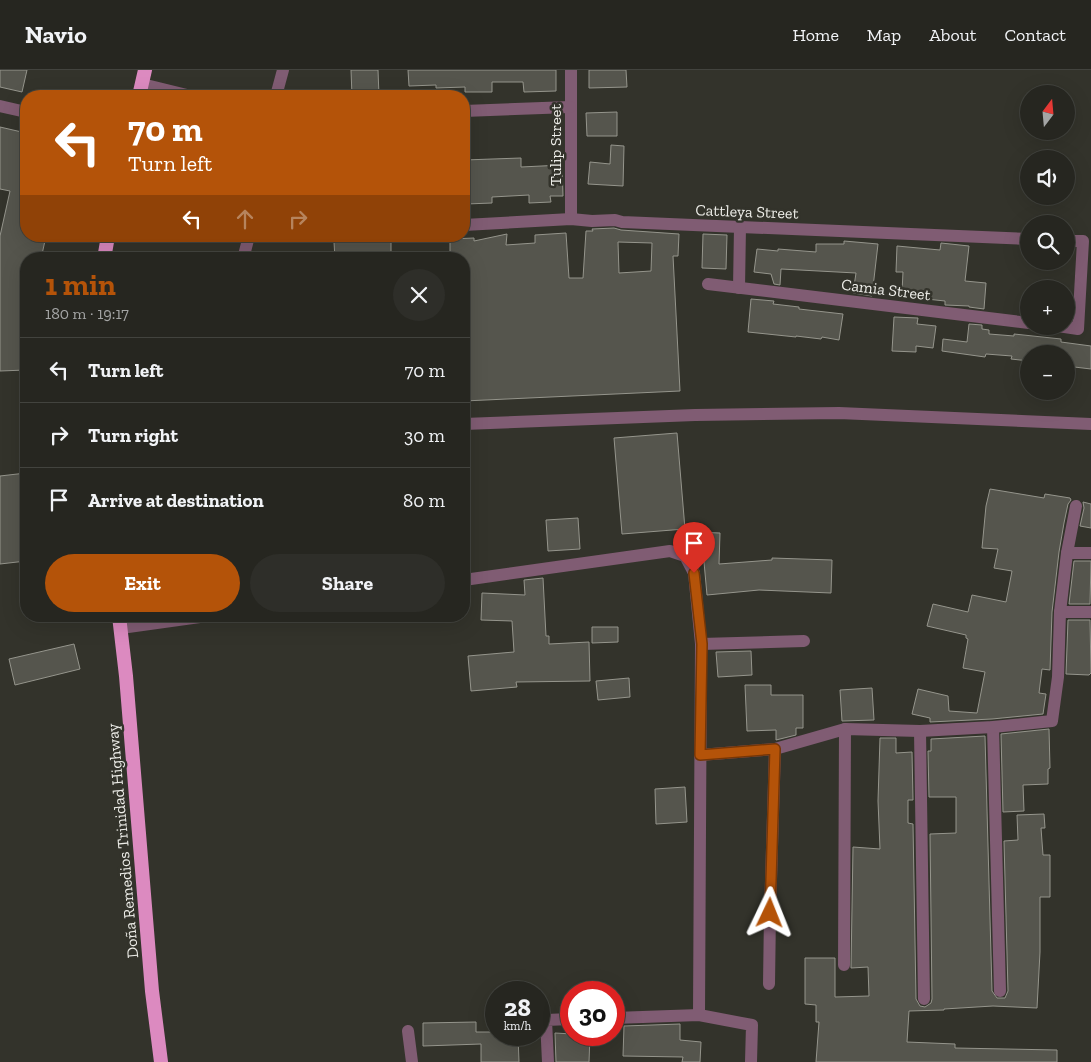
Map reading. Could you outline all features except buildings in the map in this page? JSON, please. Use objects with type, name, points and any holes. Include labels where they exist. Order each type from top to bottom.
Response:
[{"type":"highway","points":[[140,90],[145,70]]},
{"type":"highway","name":"Doña Remedios Trinidad Highway","points":[[120,622],[152,991],[161,1062]]},
{"type":"street","points":[[278,90],[283,70]]},
{"type":"street","name":"Tulip Street","points":[[571,70],[571,219]]},
{"type":"street","points":[[0,106],[20,111]]},
{"type":"street","points":[[470,111],[570,107]]},
{"type":"street","name":"Cattleya Street","points":[[470,225],[571,219],[592,221],[615,220],[622,222],[1020,239]]},
{"type":"street","points":[[739,288],[740,227]]},
{"type":"street","points":[[1075,241],[1083,241],[1078,329],[1075,329]]},
{"type":"street","name":"Camia Street","points":[[708,284],[1020,322]]},
{"type":"street","points":[[470,424],[695,415],[839,413],[1091,424]]},
{"type":"street","points":[[700,755],[775,749],[845,729],[920,731],[1052,721],[1058,676],[1060,612],[1067,553],[1076,506]]},
{"type":"street","points":[[470,579],[670,551],[685,556],[694,573],[702,644],[699,1015]]},
{"type":"street","points":[[1067,553],[1091,553]]},
{"type":"street","points":[[1060,612],[1091,612]]},
{"type":"street","points":[[702,644],[804,641]]},
{"type":"street","points":[[992,727],[1000,991]]},
{"type":"street","points":[[844,965],[845,729]]},
{"type":"street","points":[[920,731],[924,999]]},
{"type":"street","points":[[770,984],[770,913],[775,749]]},
{"type":"street","points":[[625,1018],[699,1015],[752,1025],[751,1062]]},
{"type":"street","points":[[548,1062],[546,1020],[560,1019]]},
{"type":"street","points":[[408,1030],[412,1062]]},
{"type":"route","points":[[694,573],[702,644],[700,755],[775,749],[770,913]]}]
